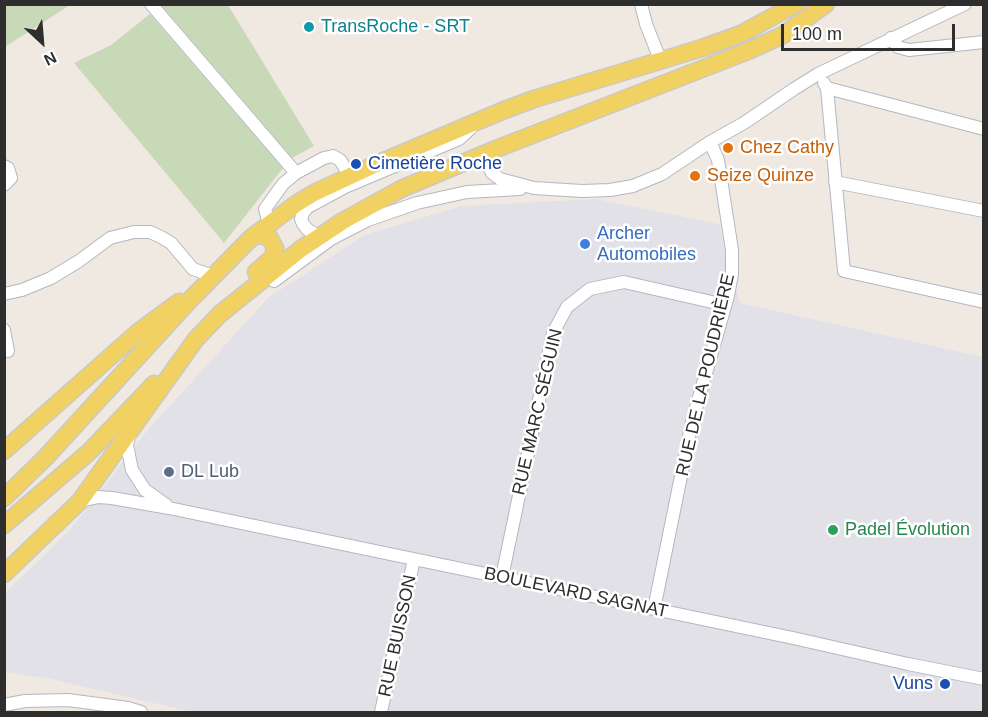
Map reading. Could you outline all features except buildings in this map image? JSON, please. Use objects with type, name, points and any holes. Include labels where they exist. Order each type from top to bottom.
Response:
[{"type":"main road","points":[[4,498],[46,457],[213,276],[252,237],[314,193],[481,119],[534,99],[661,62],[741,34],[796,4]]},
{"type":"main road","points":[[4,525],[89,452],[220,314],[360,211],[401,189],[496,149],[748,51],[783,34],[826,4]]},
{"type":"main road","points":[[4,574],[80,501],[194,342],[214,309],[273,257],[275,248],[269,237],[261,235],[252,237]]},
{"type":"main road","points":[[4,451],[137,333],[213,276]]},
{"type":"street","points":[[151,4],[296,173]]},
{"type":"street","points":[[641,4],[661,62]]},
{"type":"street","points":[[481,119],[459,139],[345,188],[308,207],[301,219],[307,229],[325,238],[395,210],[441,196],[486,190],[534,188],[582,191],[633,186],[662,174],[818,74],[965,4]]},
{"type":"street","points":[[891,38],[898,47],[909,50],[984,42]]},
{"type":"street","points":[[818,74],[827,88],[843,271],[984,302]]},
{"type":"street","points":[[827,88],[984,129]]},
{"type":"street","name":"RUE DE LA POUDRIÈRE","points":[[654,609],[692,422],[732,274],[732,250],[718,160],[710,142]]},
{"type":"street","points":[[496,149],[489,156],[488,165],[492,173],[500,179],[534,188]]},
{"type":"street","points":[[268,224],[265,209],[283,184],[296,173],[324,158],[333,156],[340,160],[350,176]]},
{"type":"street","points":[[4,166],[8,168],[12,178],[4,185]]},
{"type":"street","points":[[835,182],[984,211]]},
{"type":"street","points":[[4,294],[22,290],[51,278],[110,238],[134,232],[150,232],[161,237],[171,243],[193,269],[213,276]]},
{"type":"street","name":"RUE MARC SÉGUIN","points":[[502,577],[553,333],[567,307],[590,289],[624,282],[725,305]]},
{"type":"street","points":[[4,330],[8,351]]},
{"type":"street","points":[[131,430],[127,445],[132,470],[146,490],[169,508]]},
{"type":"street","name":"BOULEVARD SAGNAT","points":[[80,501],[112,498],[169,508],[984,679]]},
{"type":"street","name":"RUE BUISSON","points":[[381,712],[414,559]]},
{"type":"street","points":[[4,705],[25,701],[68,700],[128,708],[141,712]]},
{"type":"shaded area","points":[[596,199],[719,224],[740,303],[983,357],[983,712],[192,712],[51,679],[5,672],[5,593],[70,530],[147,431],[268,298],[364,235],[462,206]]},
{"type":"green space","points":[[5,4],[70,4],[70,5],[5,47]]},
{"type":"green space","points":[[161,5],[228,5],[314,146],[292,158]]},
{"type":"green space","points":[[150,14],[283,168],[224,243],[74,63],[111,45]]},
{"type":"place","name":"TransRoche - SRT","points":[[309,27]]},
{"type":"place","name":"Chez Cathy","points":[[728,148]]},
{"type":"place","name":"Cimetière Roche","points":[[356,164]]},
{"type":"place","name":"Seize Quinze","points":[[695,176]]},
{"type":"place","name":"Archer Automobiles","points":[[585,244]]},
{"type":"place","name":"DL Lub","points":[[169,472]]},
{"type":"place","name":"Padel Évolution","points":[[833,530]]},
{"type":"place","name":"Vuns","points":[[945,684]]}]
